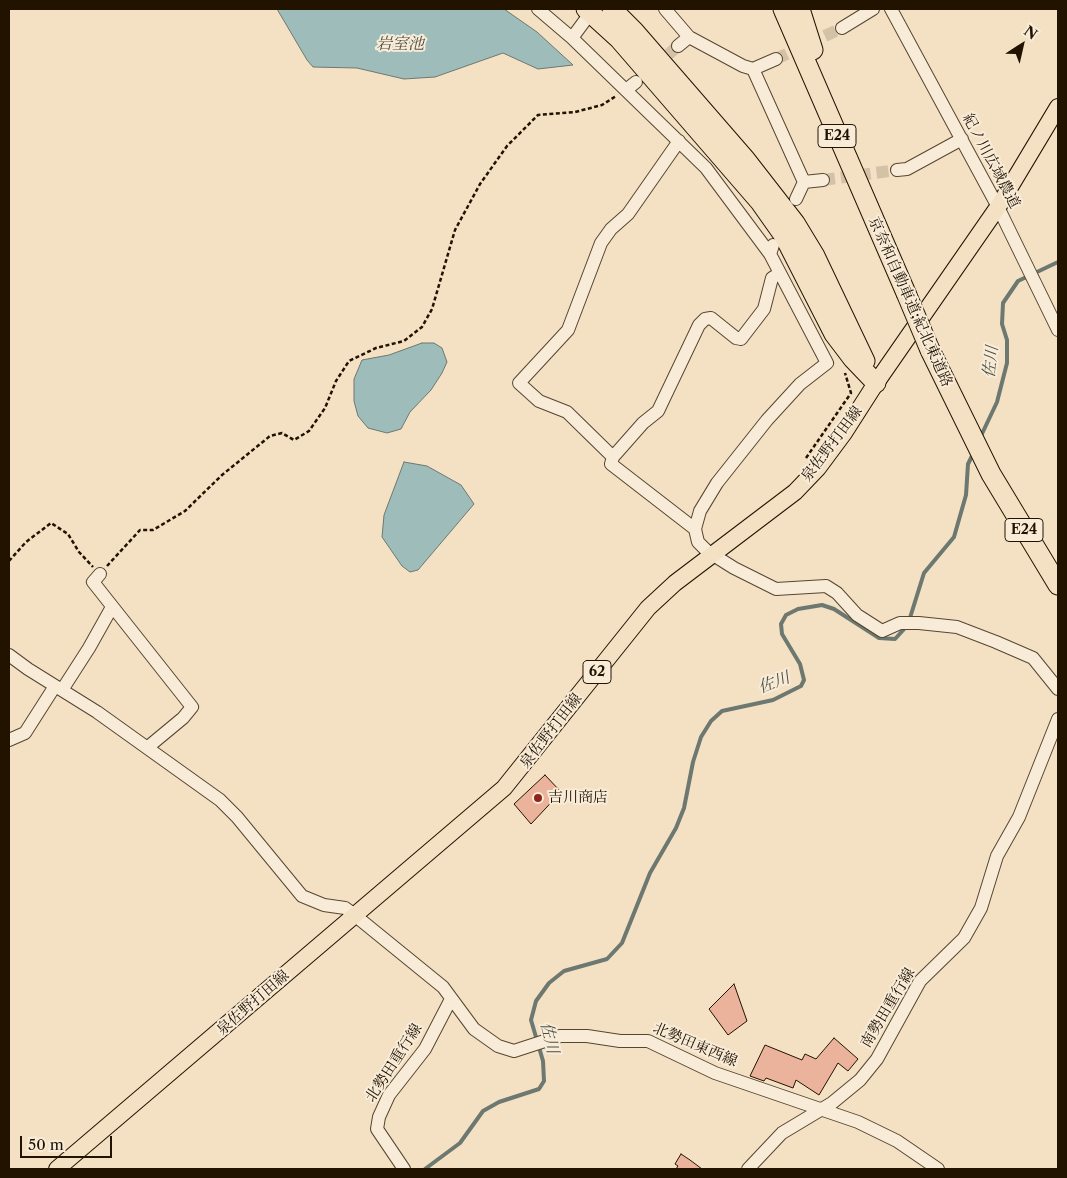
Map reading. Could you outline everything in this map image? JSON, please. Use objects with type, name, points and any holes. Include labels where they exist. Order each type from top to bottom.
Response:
[{"type":"highway","points":[[612,9],[746,160],[795,223],[814,256],[876,383]]},
{"type":"highway","points":[[771,9],[838,138]]},
{"type":"highway","name":"京奈和自動車道;紀北東道路","points":[[783,9],[930,350],[992,474],[1058,585]]},
{"type":"highway","points":[[800,9],[823,82],[870,196],[892,262]]},
{"type":"highway","points":[[586,14],[620,39],[760,202],[784,236],[834,334],[853,359],[876,383]]},
{"type":"main road","name":"泉佐野打田線","points":[[57,1169],[504,788],[648,608],[675,582],[713,556],[796,492],[818,468],[844,433],[876,383],[998,207],[1058,107]]},
{"type":"street","points":[[538,9],[631,86],[679,141],[706,168],[772,250],[780,274],[827,363],[800,384],[767,420],[717,483],[700,511],[695,529],[698,542],[713,556],[776,589],[826,586],[838,593],[857,615],[874,628],[882,631],[900,623],[957,627],[1033,658],[1058,689]]},
{"type":"street","points":[[665,9],[689,37],[753,69],[804,182],[796,199]]},
{"type":"street","points":[[842,28],[873,9]]},
{"type":"street","name":"紀ノ川広域農道","points":[[892,9],[998,207],[1058,330]]},
{"type":"street","points":[[572,38],[586,14]]},
{"type":"street","points":[[678,46],[689,37]]},
{"type":"street","points":[[753,69],[776,59]]},
{"type":"street","points":[[897,170],[907,170],[962,139]]},
{"type":"street","points":[[613,458],[567,412],[539,401],[519,383],[568,330],[584,284],[602,243],[611,229],[628,214],[679,141]]},
{"type":"street","points":[[804,182],[824,180]]},
{"type":"street","points":[[695,529],[619,471],[611,464],[613,458],[644,423],[658,411],[699,325],[705,319],[711,318],[736,338],[740,339],[764,309],[772,278],[780,274]]},
{"type":"street","points":[[100,574],[93,582],[192,708],[184,718],[148,747]]},
{"type":"street","points":[[9,740],[25,733],[89,648],[112,607]]},
{"type":"street","name":"北勢田東西線","points":[[9,654],[148,747],[220,800],[237,817],[302,896],[324,905],[344,908],[356,916],[443,987],[474,1028],[498,1046],[514,1051],[560,1036],[587,1036],[620,1041],[648,1041],[715,1072],[858,1122],[897,1141],[938,1169]]},
{"type":"street","name":"南勢田重行線","points":[[748,1169],[782,1133],[843,1095],[868,1072],[920,981],[964,938],[976,920],[997,856],[1020,817],[1058,719]]},
{"type":"street","name":"北勢田重行線","points":[[404,1169],[377,1129],[379,1117],[389,1095],[425,1049],[451,999]]},
{"type":"path","points":[[9,561],[26,542],[51,523],[68,534],[79,552],[100,574],[140,530],[154,530],[185,511],[222,475],[270,436],[282,433],[294,440],[309,431],[325,408],[336,381],[349,362],[376,348],[404,341],[422,327],[432,309],[455,230],[476,192],[507,146],[538,115],[575,112],[602,105],[631,86]]},
{"type":"water","name":"岩室池","points":[[277,9],[504,9],[537,32],[573,65],[538,69],[503,53],[435,77],[404,79],[357,68],[313,67]]},
{"type":"water","points":[[422,343],[434,343],[442,348],[447,362],[442,373],[431,390],[410,412],[401,429],[387,433],[368,428],[358,416],[354,401],[354,379],[362,360],[389,355]]},
{"type":"water","points":[[404,462],[427,466],[461,485],[474,504],[418,570],[410,572],[402,566],[382,537],[384,515]]},
{"type":"building","name":"吉川商店","points":[[545,775],[561,792],[531,824],[514,804]]},
{"type":"building","points":[[734,984],[747,1021],[728,1035],[709,1009]]},
{"type":"building","points":[[834,1038],[858,1059],[848,1071],[838,1063],[819,1095],[796,1080],[793,1088],[766,1078],[764,1081],[750,1076],[765,1045],[802,1060],[805,1054],[816,1059]]},
{"type":"building","points":[[681,1154],[702,1169],[676,1169],[678,1166],[675,1164]]},
{"type":"waterway","name":"佐川","points":[[980,438],[997,402],[1007,363],[1007,340],[1002,324],[1003,303],[1018,281],[1058,262]]},
{"type":"waterway","name":"佐川","points":[[909,621],[924,573],[954,537],[966,495],[968,464],[974,452]]},
{"type":"waterway","name":"佐川","points":[[425,1169],[460,1143],[483,1111],[499,1102],[539,1089],[544,1081],[543,1061],[531,1020],[536,1001],[549,983],[564,971],[607,959],[622,943],[650,873],[676,828],[684,808],[693,762],[701,737],[711,721],[722,711],[773,700],[801,686],[804,680],[800,664],[782,634],[781,624],[786,615],[798,609],[822,605],[834,609],[879,638],[895,639],[906,627]]},
{"type":"tunnel","points":[[776,59],[842,28]]},
{"type":"tunnel","points":[[655,66],[678,46]]},
{"type":"tunnel","points":[[823,180],[897,170]]},
{"type":"place","name":"吉川商店","points":[[538,798]]}]
